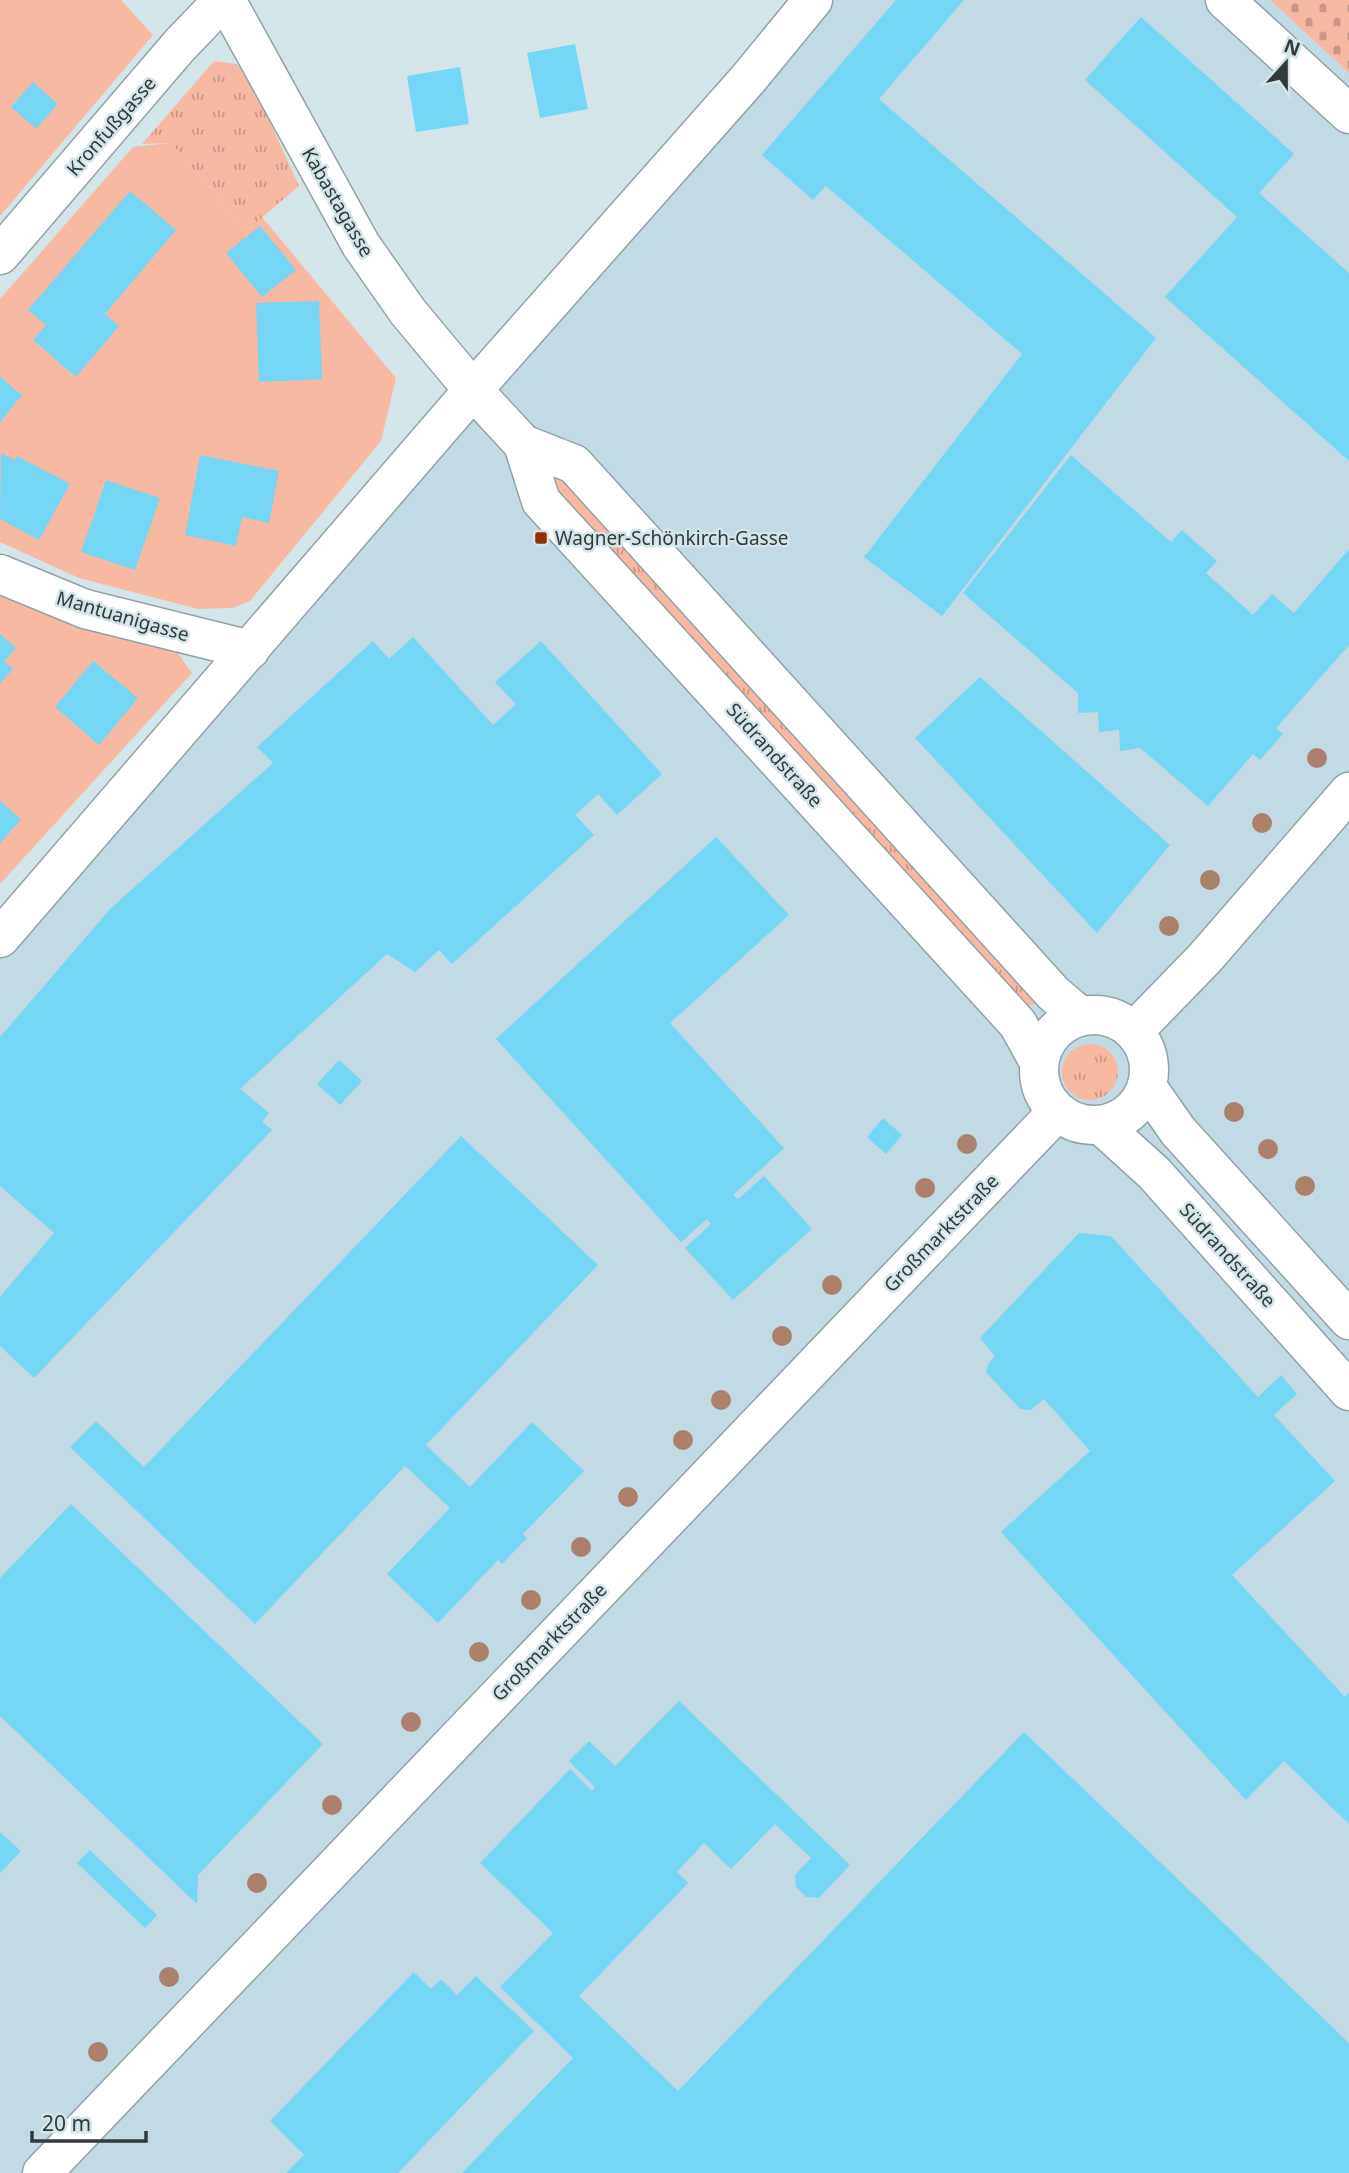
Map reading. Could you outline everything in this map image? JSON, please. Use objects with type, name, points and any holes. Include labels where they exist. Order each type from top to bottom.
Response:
[{"type":"street","name":"Kronfußgasse","points":[[0,255],[179,47],[224,0]]},
{"type":"street","name":"Kabastagasse","points":[[224,0],[361,245],[408,312],[474,390]]},
{"type":"street","points":[[0,938],[474,390],[749,78],[813,0]]},
{"type":"street","points":[[1225,0],[1349,114]]},
{"type":"street","name":"Südrandstraße","points":[[474,390],[523,444],[541,500],[1018,1024],[1039,1062],[1042,1090],[1057,1112],[1079,1123],[1101,1125],[1154,1173],[1349,1391]]},
{"type":"street","name":"Südrandstraße","points":[[523,444],[574,464],[1053,993],[1080,1016]]},
{"type":"street","name":"Mantuanigasse","points":[[0,574],[85,609],[250,650]]},
{"type":"street","points":[[1134,1031],[1205,958],[1349,792]]},
{"type":"street","points":[[1039,1062],[1044,1046],[1054,1032],[1066,1022],[1080,1016],[1095,1014],[1109,1017],[1134,1031],[1149,1058],[1147,1088],[1141,1101],[1130,1113],[1117,1121],[1101,1125]]},
{"type":"street","points":[[1147,1088],[1178,1131],[1349,1320]]},
{"type":"street","name":"Großmarktstraße","points":[[42,2173],[1057,1112]]},
{"type":"shaded area","points":[[817,0],[1270,0],[1349,73],[1349,2173],[0,2173],[0,930]]},
{"type":"green space","points":[[0,0],[121,0],[153,35],[0,216]]},
{"type":"green space","points":[[1270,0],[1349,0],[1349,73]]},
{"type":"green space","points":[[214,61],[236,64],[250,78],[299,186],[246,231],[171,143],[142,144]]},
{"type":"green space","points":[[171,143],[246,231],[262,217],[396,378],[381,441],[250,601],[233,608],[198,609],[79,578],[0,542],[0,299],[133,147]]},
{"type":"green space","points":[[558,474],[1040,999],[1021,1012],[550,491],[553,477]]},
{"type":"green space","points":[[0,594],[107,635],[172,645],[192,673],[0,884]]},
{"type":"green space","points":[[1090,1044],[1105,1049],[1113,1057],[1118,1072],[1113,1087],[1105,1095],[1090,1100],[1075,1095],[1067,1087],[1062,1072],[1067,1057],[1075,1049]]},
{"type":"building","points":[[896,0],[964,0],[879,99],[1156,338],[942,616],[864,557],[1022,354],[826,186],[813,200],[762,155]]},
{"type":"building","points":[[1141,17],[1294,154],[1259,193],[1349,273],[1349,461],[1165,297],[1237,217],[1085,80]]},
{"type":"building","points":[[575,44],[588,109],[540,118],[527,53]]},
{"type":"building","points":[[460,67],[469,124],[416,132],[407,76]]},
{"type":"building","points":[[33,82],[58,104],[36,129],[11,107]]},
{"type":"building","points":[[130,191],[176,230],[105,314],[119,326],[76,377],[33,340],[46,325],[28,310]]},
{"type":"building","points":[[260,226],[296,270],[262,297],[226,253]]},
{"type":"building","points":[[319,301],[322,379],[259,382],[256,303]]},
{"type":"building","points":[[0,377],[22,395],[0,422]]},
{"type":"building","points":[[1,453],[15,460],[17,456],[70,484],[39,540],[0,519]]},
{"type":"building","points":[[200,455],[279,471],[269,523],[242,517],[236,546],[185,535]]},
{"type":"building","points":[[1071,455],[1171,542],[1182,530],[1217,561],[1206,573],[1253,615],[1272,594],[1294,613],[1349,549],[1349,645],[1276,728],[1283,734],[1260,760],[1253,754],[1208,806],[1140,748],[1120,751],[1119,730],[1099,732],[1098,712],[1078,713],[1078,693],[963,593]]},
{"type":"building","points":[[106,480],[160,498],[135,570],[81,552]]},
{"type":"building","points":[[0,634],[16,648],[4,661],[13,669],[0,684]]},
{"type":"building","points":[[413,637],[493,725],[516,704],[495,682],[541,641],[662,774],[617,815],[598,794],[575,815],[594,835],[452,964],[439,950],[415,972],[387,954],[240,1089],[269,1113],[262,1122],[272,1130],[34,1378],[0,1346],[0,1297],[54,1233],[0,1186],[0,1037],[111,908],[273,763],[257,747],[373,641],[389,659]]},
{"type":"building","points":[[93,661],[138,698],[99,745],[55,707]]},
{"type":"building","points":[[980,677],[1170,845],[1097,933],[915,738]]},
{"type":"building","points":[[0,801],[21,819],[0,844]]},
{"type":"building","points":[[716,837],[789,915],[670,1023],[784,1148],[733,1195],[738,1199],[764,1176],[812,1229],[733,1300],[685,1248],[711,1224],[707,1219],[681,1242],[496,1039]]},
{"type":"building","points":[[339,1060],[362,1081],[340,1105],[317,1084]]},
{"type":"building","points":[[883,1118],[902,1135],[886,1154],[867,1137]]},
{"type":"building","points":[[461,1136],[598,1265],[426,1445],[470,1487],[532,1422],[584,1471],[523,1534],[527,1538],[502,1564],[498,1560],[438,1623],[387,1574],[450,1508],[405,1466],[255,1624],[70,1447],[96,1421],[144,1467]]},
{"type":"building","points":[[1079,1233],[1111,1236],[1258,1397],[1281,1375],[1297,1394],[1274,1415],[1335,1481],[1232,1575],[1345,1697],[1349,1693],[1349,1824],[1284,1761],[1246,1800],[1001,1532],[1090,1451],[1044,1399],[1031,1410],[1020,1409],[986,1372],[995,1356],[980,1338]]},
{"type":"building","points":[[71,1504],[323,1744],[198,1875],[197,1904],[0,1716],[0,1578]]},
{"type":"building","points":[[679,1701],[850,1865],[819,1898],[806,1897],[796,1887],[795,1875],[811,1858],[775,1824],[731,1869],[704,1843],[677,1872],[688,1883],[579,1996],[678,2091],[1024,1732],[1349,2043],[1349,2173],[462,2173],[573,2058],[500,1987],[553,1933],[480,1863],[570,1769],[592,1791],[595,1787],[569,1761],[589,1741],[615,1766]]},
{"type":"building","points":[[0,1832],[21,1851],[0,1873]]},
{"type":"building","points":[[90,1850],[157,1915],[145,1928],[77,1863]]},
{"type":"building","points":[[414,1972],[431,1989],[441,1979],[457,1995],[476,1976],[534,2031],[398,2173],[286,2173],[304,2155],[270,2121]]},
{"type":"place","name":"Wagner-Schönkirch-Gasse","points":[[541,538]]}]
